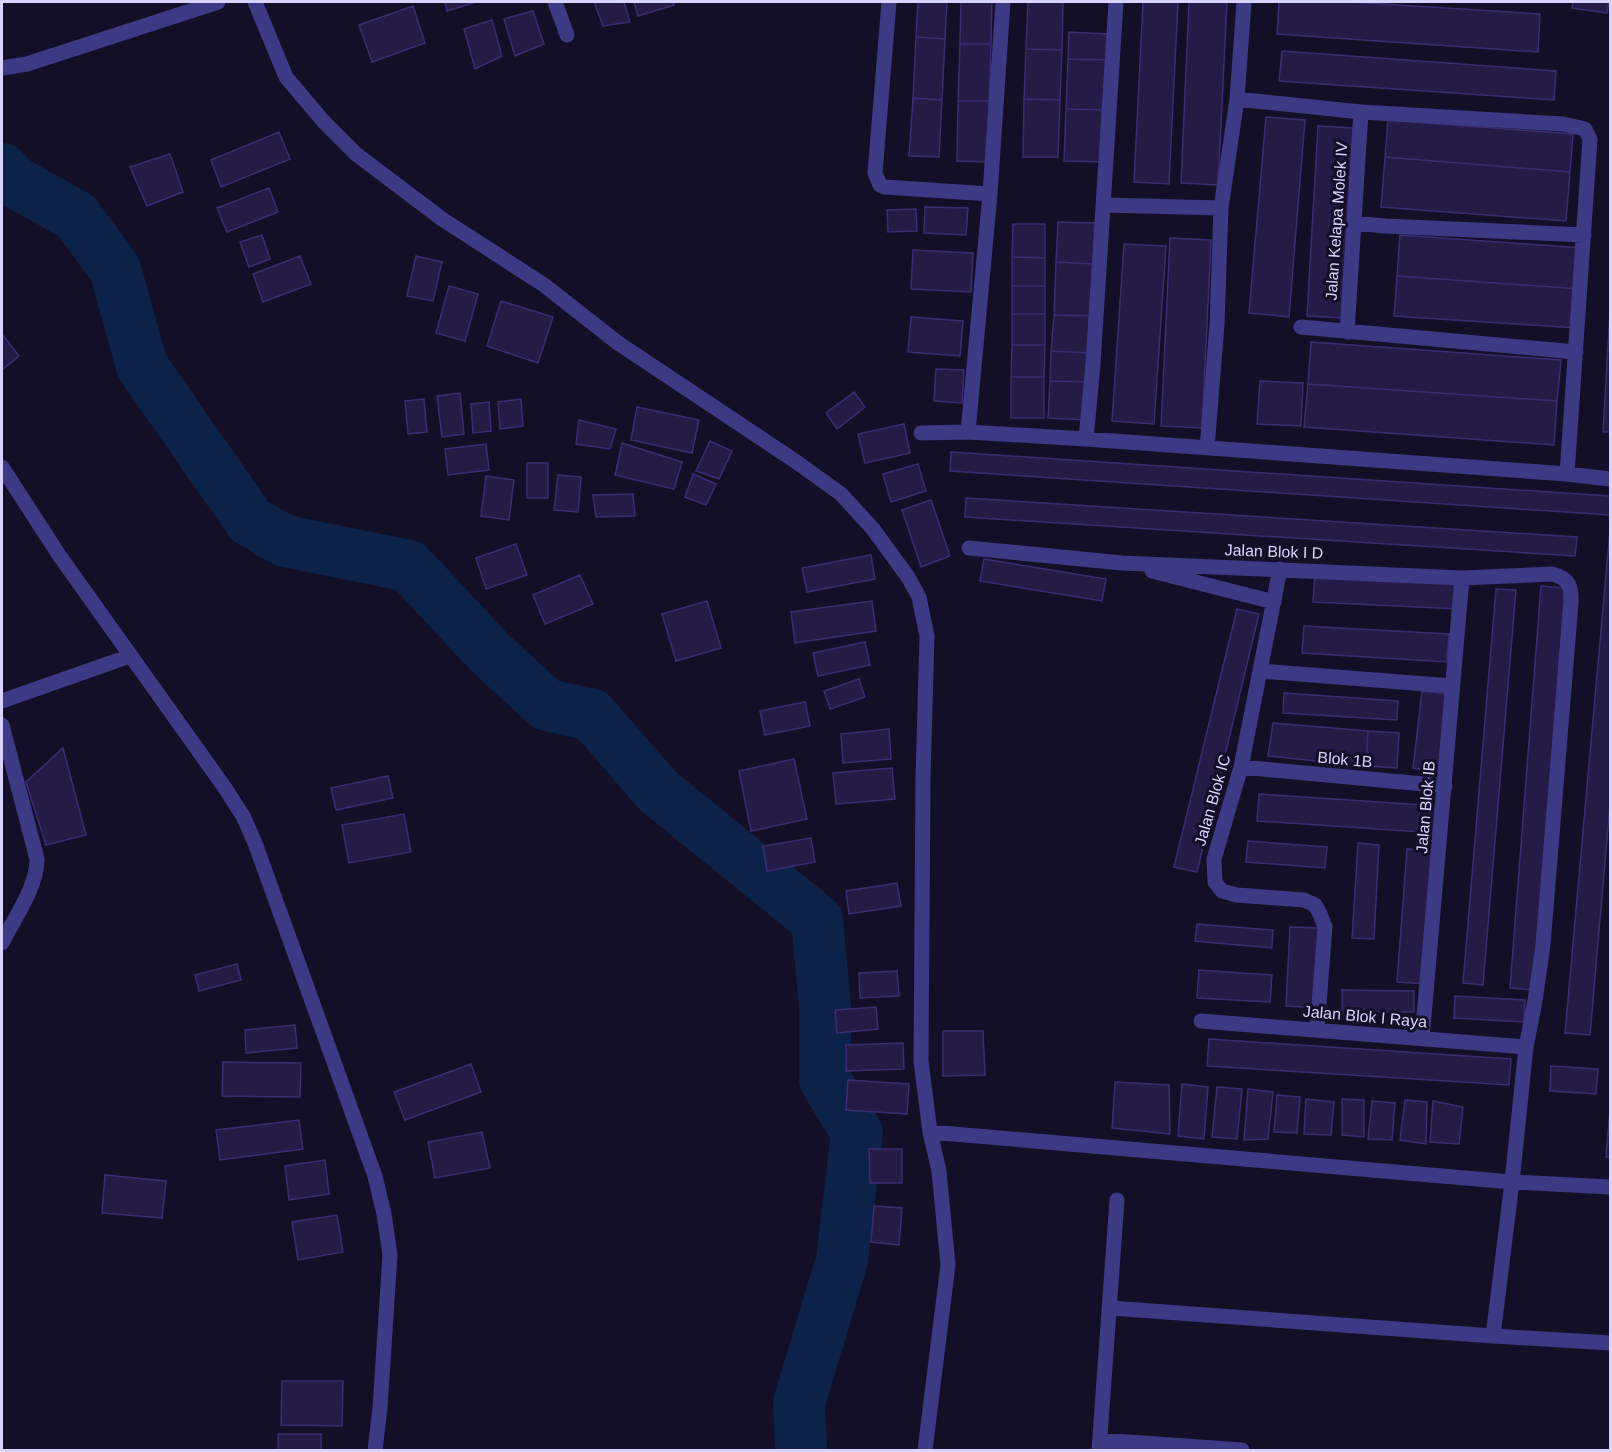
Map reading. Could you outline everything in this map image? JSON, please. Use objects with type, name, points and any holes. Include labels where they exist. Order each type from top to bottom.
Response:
[{"type":"street","points":[[2,68],[27,64],[218,2]]},
{"type":"street","points":[[255,2],[286,77],[324,122],[356,154],[442,219],[544,285],[618,344],[841,494],[873,529],[909,577],[919,597],[927,636],[923,756],[921,1061],[930,1132],[939,1172],[948,1265],[925,1450]]},
{"type":"street","points":[[555,2],[567,34]]},
{"type":"street","points":[[888,2],[876,173],[878,181],[885,187],[990,194]]},
{"type":"street","points":[[968,432],[990,194],[1003,2]]},
{"type":"street","points":[[1086,439],[1093,364],[1116,2]]},
{"type":"street","points":[[1207,448],[1217,325],[1221,208],[1237,99],[1244,2]]},
{"type":"street","points":[[1237,99],[1361,112],[1563,124],[1585,129],[1590,139],[1567,474]]},
{"type":"street","name":"Jalan Kelapa Molek IV","points":[[1347,333],[1361,112]]},
{"type":"street","points":[[1103,205],[1221,208]]},
{"type":"street","points":[[1354,223],[1584,235]]},
{"type":"street","points":[[1301,327],[1347,333],[1576,352]]},
{"type":"street","points":[[921,433],[968,432],[1086,439],[1611,479]]},
{"type":"street","points":[[2,467],[59,555],[243,816],[255,843],[375,1176],[384,1214],[390,1255],[375,1450]]},
{"type":"street","name":"Jalan Blok I D","points":[[969,548],[1122,563],[1462,578],[1552,574],[1561,576],[1572,588],[1565,694],[1543,945],[1526,1047]]},
{"type":"street","points":[[1122,563],[1274,602]]},
{"type":"street","name":"Jalan Blok IC","points":[[1280,569],[1241,767],[1214,859],[1215,882],[1222,891],[1237,895],[1304,900],[1314,905],[1325,927],[1317,1030]]},
{"type":"street","name":"Jalan Blok IB","points":[[1422,1039],[1462,578]]},
{"type":"street","points":[[2,701],[130,656]]},
{"type":"street","points":[[1261,671],[1452,686]]},
{"type":"street","points":[[2,725],[37,859],[33,881],[2,943]]},
{"type":"street","name":"Blok 1B","points":[[1241,767],[1445,786]]},
{"type":"street","name":"Jalan Blok I Raya","points":[[1201,1021],[1526,1047]]},
{"type":"street","points":[[1493,1336],[1526,1047]]},
{"type":"street","points":[[930,1132],[1512,1182],[1611,1187]]},
{"type":"street","points":[[1117,1200],[1100,1445],[1242,1450]]},
{"type":"street","points":[[1110,1308],[1611,1343]]},
{"type":"building","points":[[445,2],[476,2],[447,11]]},
{"type":"building","points":[[594,2],[624,2],[630,22],[603,26]]},
{"type":"building","points":[[634,2],[673,2],[674,5],[638,16]]},
{"type":"building","points":[[918,2],[947,2],[945,39],[916,37]]},
{"type":"building","points":[[961,2],[992,2],[991,44],[960,44]]},
{"type":"building","points":[[1028,2],[1063,2],[1062,50],[1026,49]]},
{"type":"building","points":[[1143,2],[1178,2],[1169,184],[1134,182]]},
{"type":"building","points":[[1189,2],[1227,2],[1218,185],[1181,183]]},
{"type":"building","points":[[1279,2],[1350,2],[1540,14],[1538,52],[1277,34]]},
{"type":"building","points":[[1573,2],[1609,2],[1607,13],[1572,8]]},
{"type":"building","points":[[413,6],[425,43],[372,62],[359,25]]},
{"type":"building","points":[[533,11],[544,44],[515,56],[504,19]]},
{"type":"building","points":[[492,20],[502,56],[475,69],[464,29]]},
{"type":"building","points":[[1069,32],[1108,34],[1108,60],[1068,59]]},
{"type":"building","points":[[916,37],[945,39],[942,100],[913,98]]},
{"type":"building","points":[[960,44],[991,44],[989,101],[958,101]]},
{"type":"building","points":[[1026,49],[1062,50],[1060,100],[1024,99]]},
{"type":"building","points":[[1282,51],[1556,71],[1554,100],[1279,81]]},
{"type":"building","points":[[1068,59],[1108,60],[1106,110],[1066,109]]},
{"type":"building","points":[[913,98],[942,100],[939,157],[909,156]]},
{"type":"building","points":[[1024,99],[1060,100],[1058,157],[1023,157]]},
{"type":"building","points":[[958,101],[989,101],[987,162],[957,161]]},
{"type":"building","points":[[1066,109],[1106,110],[1104,162],[1064,161]]},
{"type":"building","points":[[1266,117],[1305,120],[1289,317],[1249,313]]},
{"type":"building","points":[[1388,120],[1573,134],[1570,172],[1385,157]]},
{"type":"building","points":[[1318,126],[1353,128],[1343,318],[1307,316]]},
{"type":"building","points":[[279,132],[290,159],[221,187],[211,160]]},
{"type":"building","points":[[170,154],[183,192],[147,206],[130,167]]},
{"type":"building","points":[[1385,157],[1570,172],[1566,221],[1381,207]]},
{"type":"building","points":[[269,188],[278,212],[227,232],[217,208]]},
{"type":"building","points":[[925,207],[968,208],[966,235],[924,233]]},
{"type":"building","points":[[916,209],[917,231],[888,232],[887,210]]},
{"type":"building","points":[[1058,222],[1096,223],[1094,264],[1056,262]]},
{"type":"building","points":[[1013,224],[1045,224],[1045,258],[1012,257]]},
{"type":"building","points":[[262,235],[270,259],[249,267],[240,242]]},
{"type":"building","points":[[1400,235],[1582,248],[1579,289],[1397,276]]},
{"type":"building","points":[[1170,238],[1211,240],[1202,428],[1161,426]]},
{"type":"building","points":[[1124,244],[1166,246],[1154,424],[1112,421]]},
{"type":"building","points":[[913,250],[973,253],[971,292],[911,289]]},
{"type":"building","points":[[300,256],[311,284],[263,302],[253,274]]},
{"type":"building","points":[[416,256],[442,262],[433,301],[407,296]]},
{"type":"building","points":[[1012,257],[1045,258],[1045,286],[1012,286]]},
{"type":"building","points":[[1056,262],[1094,264],[1091,316],[1054,315]]},
{"type":"building","points":[[1397,276],[1579,289],[1576,328],[1394,316]]},
{"type":"building","points":[[449,286],[478,294],[465,341],[436,333]]},
{"type":"building","points":[[1012,286],[1045,286],[1045,314],[1012,314]]},
{"type":"building","points":[[501,301],[553,317],[538,363],[487,346]]},
{"type":"building","points":[[1610,311],[1610,432],[1603,432]]},
{"type":"building","points":[[1012,314],[1045,314],[1045,345],[1012,345]]},
{"type":"building","points":[[1054,315],[1091,316],[1089,353],[1051,351]]},
{"type":"building","points":[[911,317],[963,321],[960,356],[908,352]]},
{"type":"building","points":[[2,334],[19,356],[2,370]]},
{"type":"building","points":[[1311,342],[1561,360],[1557,401],[1308,384]]},
{"type":"building","points":[[1012,345],[1045,345],[1044,377],[1011,377]]},
{"type":"building","points":[[1051,351],[1089,353],[1088,382],[1050,381]]},
{"type":"building","points":[[936,369],[964,370],[962,403],[934,401]]},
{"type":"building","points":[[1011,377],[1044,377],[1044,418],[1011,418]]},
{"type":"building","points":[[1050,381],[1088,382],[1086,420],[1048,418]]},
{"type":"building","points":[[1260,381],[1303,383],[1301,426],[1257,424]]},
{"type":"building","points":[[1308,384],[1557,401],[1554,445],[1304,427]]},
{"type":"building","points":[[854,392],[865,407],[837,429],[826,413]]},
{"type":"building","points":[[460,393],[464,434],[442,437],[437,396]]},
{"type":"building","points":[[424,399],[427,432],[408,434],[405,401]]},
{"type":"building","points":[[521,399],[523,426],[500,429],[498,402]]},
{"type":"building","points":[[489,402],[491,431],[473,433],[471,404]]},
{"type":"building","points":[[637,407],[699,420],[692,453],[631,440]]},
{"type":"building","points":[[579,420],[616,429],[610,449],[576,444]]},
{"type":"building","points":[[904,424],[910,453],[865,463],[858,434]]},
{"type":"building","points":[[710,441],[732,451],[719,479],[696,471]]},
{"type":"building","points":[[622,443],[682,462],[674,489],[615,475]]},
{"type":"building","points":[[486,444],[489,470],[448,475],[445,449]]},
{"type":"building","points":[[951,452],[1610,496],[1610,515],[950,471]]},
{"type":"building","points":[[527,463],[548,463],[548,498],[527,498]]},
{"type":"building","points":[[918,464],[926,491],[891,502],[883,474]]},
{"type":"building","points":[[693,474],[716,484],[706,505],[685,497]]},
{"type":"building","points":[[558,475],[581,477],[578,512],[554,510]]},
{"type":"building","points":[[486,476],[514,480],[509,520],[481,516]]},
{"type":"building","points":[[633,494],[635,516],[596,517],[593,495]]},
{"type":"building","points":[[966,498],[1577,537],[1575,556],[965,517]]},
{"type":"building","points":[[931,500],[950,556],[921,567],[902,510]]},
{"type":"building","points":[[1610,530],[1610,804],[1590,1035],[1565,1033]]},
{"type":"building","points":[[516,544],[527,575],[486,589],[476,558]]},
{"type":"building","points":[[871,555],[875,579],[807,592],[802,568]]},
{"type":"building","points":[[984,559],[1106,579],[1102,601],[980,581]]},
{"type":"building","points":[[580,575],[593,604],[545,624],[533,595]]},
{"type":"building","points":[[1315,575],[1460,582],[1458,609],[1313,602]]},
{"type":"building","points":[[1541,586],[1565,588],[1534,990],[1510,988]]},
{"type":"building","points":[[1496,589],[1516,590],[1483,985],[1463,983]]},
{"type":"building","points":[[707,601],[721,648],[676,661],[662,614]]},
{"type":"building","points":[[872,601],[876,631],[795,643],[791,612]]},
{"type":"building","points":[[1237,609],[1259,614],[1197,872],[1174,867]]},
{"type":"building","points":[[1304,626],[1449,634],[1447,662],[1302,653]]},
{"type":"building","points":[[865,642],[870,665],[818,676],[813,653]]},
{"type":"building","points":[[859,679],[865,697],[830,709],[824,691]]},
{"type":"building","points":[[1422,691],[1448,694],[1439,771],[1413,768]]},
{"type":"building","points":[[1284,693],[1398,701],[1397,720],[1283,713]]},
{"type":"building","points":[[805,702],[810,726],[765,735],[760,711]]},
{"type":"building","points":[[1273,723],[1368,731],[1366,766],[1268,756]]},
{"type":"building","points":[[889,729],[891,759],[843,763],[841,734]]},
{"type":"building","points":[[1368,731],[1399,733],[1397,768],[1366,766]]},
{"type":"building","points":[[63,748],[86,835],[46,845],[26,782]]},
{"type":"building","points":[[794,759],[807,819],[751,831],[739,771]]},
{"type":"building","points":[[892,768],[895,799],[836,804],[833,773]]},
{"type":"building","points":[[388,776],[393,798],[336,810],[331,788]]},
{"type":"building","points":[[1259,794],[1438,806],[1436,833],[1257,821]]},
{"type":"building","points":[[404,814],[411,852],[349,863],[342,825]]},
{"type":"building","points":[[811,838],[815,862],[767,871],[763,846]]},
{"type":"building","points":[[1248,841],[1327,847],[1325,868],[1246,862]]},
{"type":"building","points":[[1358,843],[1379,845],[1374,939],[1352,938]]},
{"type":"building","points":[[1407,849],[1437,851],[1427,984],[1397,982]]},
{"type":"building","points":[[897,883],[901,906],[849,914],[846,891]]},
{"type":"building","points":[[1197,924],[1273,930],[1272,948],[1195,941]]},
{"type":"building","points":[[1290,927],[1321,928],[1317,1008],[1286,1006]]},
{"type":"building","points":[[237,964],[241,980],[199,991],[195,975]]},
{"type":"building","points":[[1199,970],[1272,975],[1270,1002],[1197,998]]},
{"type":"building","points":[[897,971],[899,996],[860,998],[859,973]]},
{"type":"building","points":[[1342,990],[1414,991],[1414,1012],[1342,1012]]},
{"type":"building","points":[[1455,996],[1525,1000],[1524,1022],[1454,1018]]},
{"type":"building","points":[[876,1007],[878,1029],[837,1033],[835,1010]]},
{"type":"building","points":[[295,1025],[297,1048],[246,1053],[245,1030]]},
{"type":"building","points":[[943,1031],[983,1031],[985,1075],[943,1076]]},
{"type":"building","points":[[1209,1039],[1511,1059],[1509,1085],[1207,1066]]},
{"type":"building","points":[[903,1043],[904,1069],[846,1071],[846,1045]]},
{"type":"building","points":[[223,1062],[301,1063],[300,1097],[222,1096]]},
{"type":"building","points":[[471,1064],[481,1092],[405,1120],[394,1092]]},
{"type":"building","points":[[1551,1066],[1598,1069],[1596,1094],[1550,1091]]},
{"type":"building","points":[[848,1080],[909,1084],[907,1114],[846,1110]]},
{"type":"building","points":[[1115,1082],[1169,1085],[1170,1134],[1112,1128]]},
{"type":"building","points":[[1182,1084],[1208,1087],[1204,1139],[1178,1136]]},
{"type":"building","points":[[1217,1087],[1242,1089],[1237,1139],[1212,1137]]},
{"type":"building","points":[[1248,1089],[1273,1092],[1268,1139],[1244,1140]]},
{"type":"building","points":[[1277,1095],[1300,1097],[1297,1133],[1274,1132]]},
{"type":"building","points":[[1306,1099],[1334,1102],[1331,1135],[1304,1134]]},
{"type":"building","points":[[1342,1099],[1364,1100],[1364,1137],[1342,1135]]},
{"type":"building","points":[[1405,1100],[1427,1102],[1426,1144],[1400,1140]]},
{"type":"building","points":[[1372,1101],[1395,1103],[1392,1140],[1368,1139]]},
{"type":"building","points":[[1433,1101],[1463,1107],[1459,1144],[1430,1142]]},
{"type":"building","points":[[1610,1110],[1610,1157],[1606,1157]]},
{"type":"building","points":[[299,1120],[303,1149],[220,1160],[216,1130]]},
{"type":"building","points":[[482,1132],[490,1168],[435,1178],[428,1142]]},
{"type":"building","points":[[869,1149],[902,1149],[902,1183],[870,1183]]},
{"type":"building","points":[[325,1160],[329,1194],[289,1200],[285,1166]]},
{"type":"building","points":[[105,1175],[166,1181],[162,1218],[102,1213]]},
{"type":"building","points":[[874,1206],[902,1208],[899,1245],[871,1242]]},
{"type":"building","points":[[337,1215],[343,1252],[298,1260],[292,1222]]},
{"type":"building","points":[[282,1381],[343,1381],[342,1426],[281,1425]]},
{"type":"building","points":[[278,1434],[321,1434],[321,1450],[278,1450]]},
{"type":"waterway","points":[[2,169],[15,182],[76,216],[115,269],[142,366],[250,521],[285,541],[409,566],[490,653],[547,705],[592,715],[658,791],[817,920],[825,1006],[825,1080],[857,1133],[842,1260],[799,1403],[801,1450]]}]
